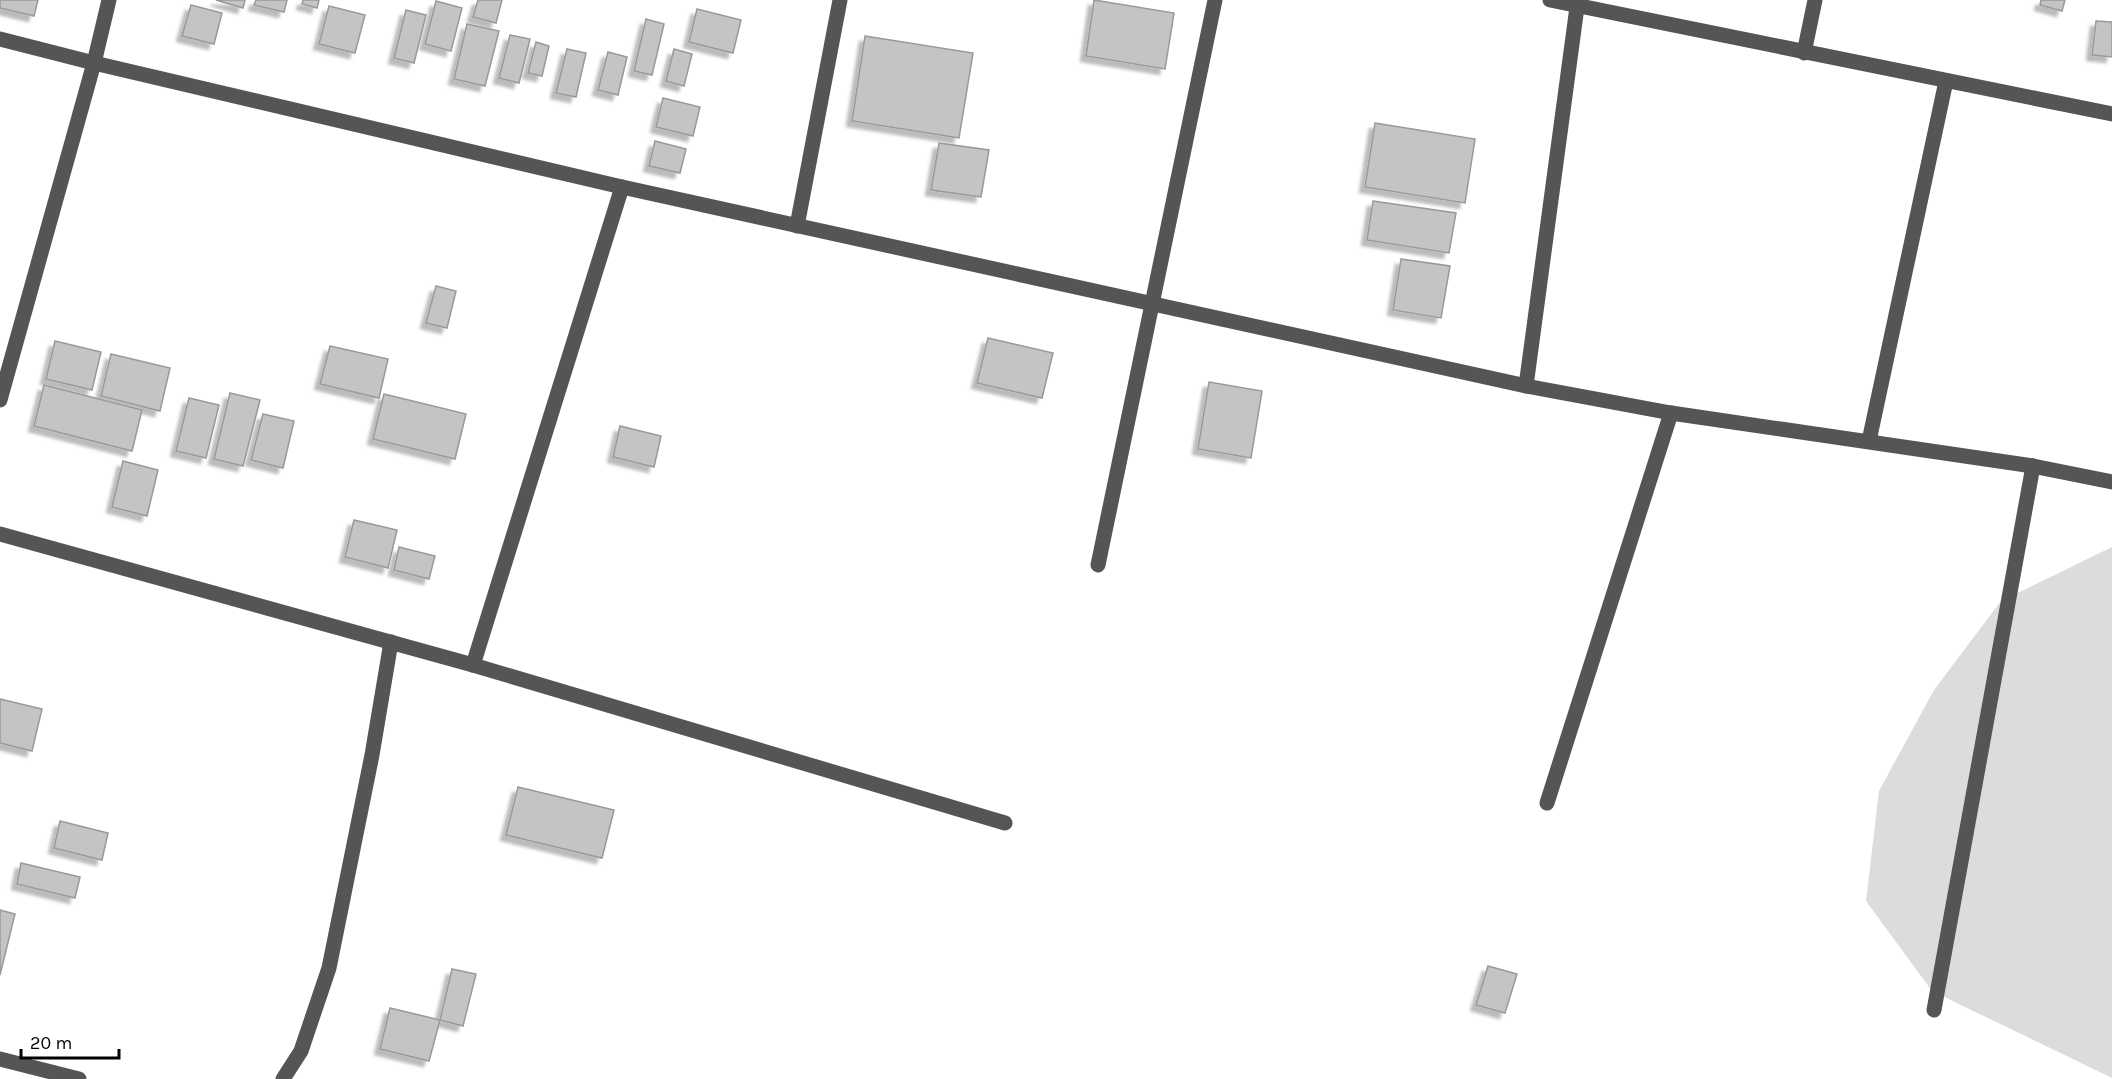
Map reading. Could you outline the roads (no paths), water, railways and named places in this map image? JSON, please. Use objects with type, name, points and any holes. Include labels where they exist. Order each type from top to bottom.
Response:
[{"type":"street","points":[[0,400],[94,63],[109,0]]},
{"type":"street","points":[[797,226],[840,0]]},
{"type":"street","points":[[1098,565],[1215,0]]},
{"type":"street","points":[[1550,0],[2112,114]]},
{"type":"street","points":[[1804,53],[1815,0]]},
{"type":"street","points":[[1526,386],[1577,7]]},
{"type":"street","points":[[0,39],[622,188],[1526,386],[1671,413],[2033,466],[2112,482]]},
{"type":"street","points":[[1869,441],[1946,81]]},
{"type":"street","points":[[473,665],[622,188]]},
{"type":"street","points":[[1547,803],[1671,413]]},
{"type":"street","points":[[1934,1010],[2033,466]]},
{"type":"street","points":[[0,534],[473,665],[1005,823]]},
{"type":"street","points":[[283,1079],[301,1051],[329,968],[372,755],[391,642]]},
{"type":"street","points":[[0,1059],[79,1079]]}]
